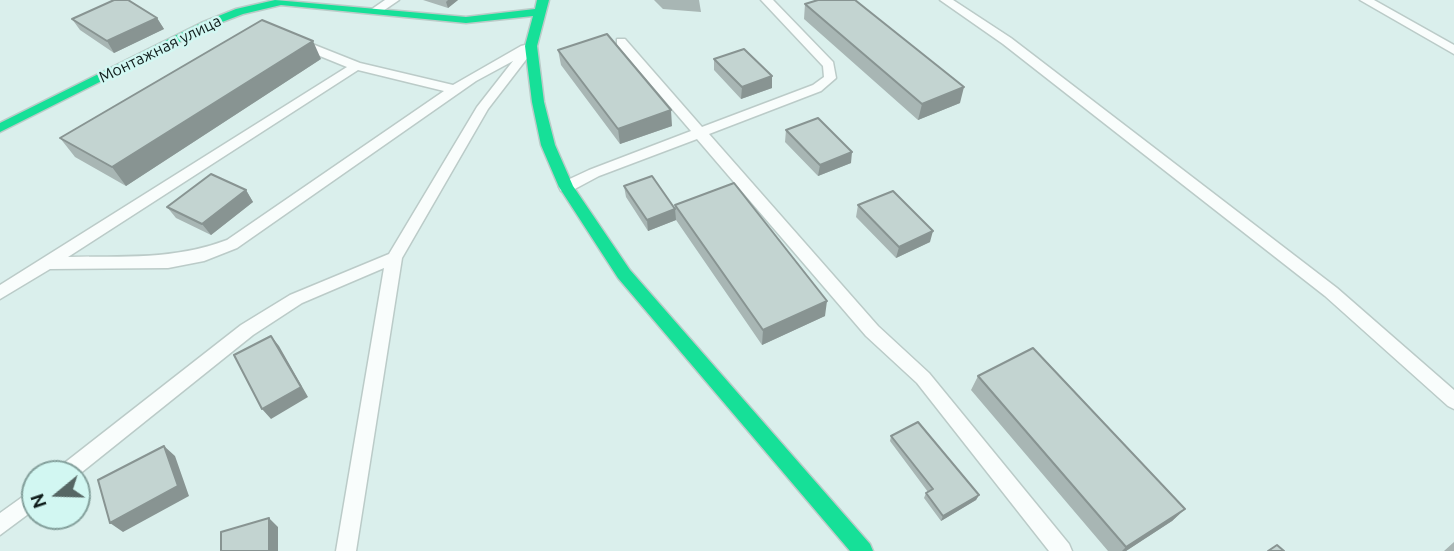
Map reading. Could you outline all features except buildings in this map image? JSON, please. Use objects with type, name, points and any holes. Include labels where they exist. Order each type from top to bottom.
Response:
[{"type":"street","name":"Монтажная улица","points":[[0,128],[205,25],[240,11],[281,2],[466,20],[502,18],[541,6]]},
{"type":"street","points":[[541,6],[531,46],[538,102],[548,145],[566,187],[624,274],[863,551]]},
{"type":"lane","points":[[376,11],[393,0]]},
{"type":"lane","points":[[566,187],[594,173],[817,88],[830,78],[829,65],[767,0]]},
{"type":"lane","points":[[946,0],[1007,41],[1331,292],[1454,401]]},
{"type":"lane","points":[[1366,0],[1454,50]]},
{"type":"lane","points":[[283,36],[356,65],[456,90]]},
{"type":"lane","points":[[621,42],[872,331],[923,379],[1062,551]]},
{"type":"lane","points":[[47,263],[167,262],[204,255],[232,244],[472,78],[531,46]]},
{"type":"lane","points":[[346,551],[394,258],[483,107],[531,46]]},
{"type":"lane","points":[[0,293],[356,65]]},
{"type":"lane","points":[[83,460],[247,330],[296,299],[394,258]]},
{"type":"lane","points":[[0,525],[21,508]]},
{"type":"traffic: fast","points":[[543,0],[531,46],[538,102],[548,145],[566,187],[624,274],[863,551]]},
{"type":"traffic: fast","points":[[0,128],[205,25],[240,11],[281,2],[466,20],[538,12]]}]
